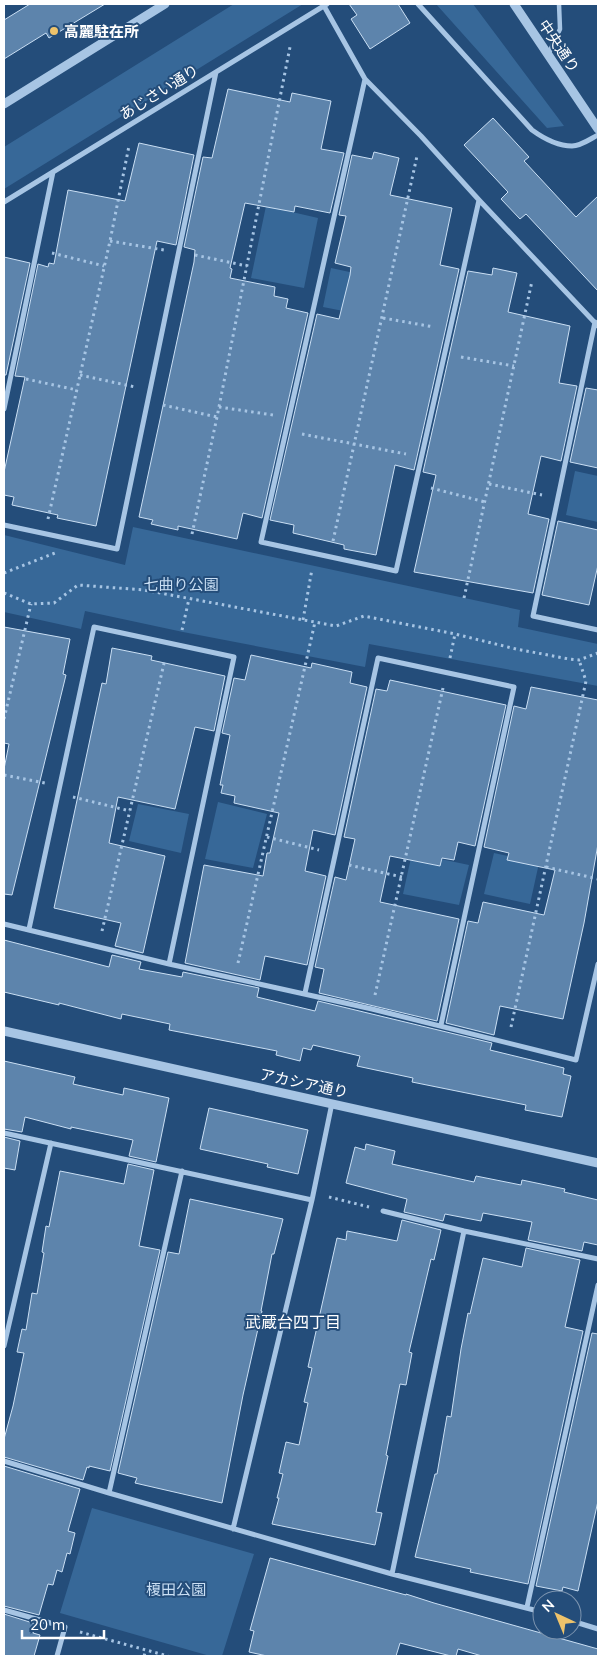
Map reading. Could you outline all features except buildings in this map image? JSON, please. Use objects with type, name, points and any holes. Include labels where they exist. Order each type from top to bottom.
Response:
[{"type":"street","points":[[4,104],[165,4]]},
{"type":"street","points":[[418,4],[532,130],[547,140],[572,146],[582,144],[598,135]]},
{"type":"street","name":"中央通り","points":[[514,4],[598,128]]},
{"type":"street","points":[[548,55],[560,29],[559,4]]},
{"type":"street","points":[[326,5],[365,79],[597,324],[533,616],[598,630]]},
{"type":"street","name":"あじさい通り","points":[[4,202],[326,5]]},
{"type":"street","points":[[4,525],[117,549],[216,72]]},
{"type":"street","points":[[365,79],[262,542],[396,571],[479,200]]},
{"type":"street","points":[[4,410],[53,172]]},
{"type":"street","points":[[29,929],[94,627],[234,656],[168,964]]},
{"type":"street","points":[[305,993],[378,658],[514,687],[441,1025]]},
{"type":"street","points":[[4,924],[168,964],[305,993],[441,1025],[576,1060],[598,964]]},
{"type":"street","name":"アカシア通り","points":[[4,1031],[332,1102],[598,1163]]},
{"type":"street","points":[[233,1529],[314,1193],[332,1102]]},
{"type":"street","points":[[4,1133],[312,1200]]},
{"type":"street","points":[[4,1346],[51,1143]]},
{"type":"street","points":[[109,1493],[182,1171]]},
{"type":"street","points":[[383,1211],[464,1231],[598,1259]]},
{"type":"street","points":[[392,1574],[464,1231]]},
{"type":"street","points":[[527,1607],[598,1285]]},
{"type":"street","points":[[4,1461],[392,1574],[532,1609]]},
{"type":"street","points":[[4,1610],[65,1627],[57,1656]]},
{"type":"street","points":[[582,1624],[598,1629]]},
{"type":"path","points":[[192,534],[248,266],[295,24]]},
{"type":"path","points":[[45,534],[110,241],[133,123]]},
{"type":"path","points":[[329,556],[383,318],[421,136]]},
{"type":"path","points":[[110,241],[248,266]]},
{"type":"path","points":[[37,250],[104,266]]},
{"type":"path","points":[[464,598],[536,261]]},
{"type":"path","points":[[383,318],[450,331]]},
{"type":"path","points":[[446,354],[514,366]]},
{"type":"path","points":[[80,375],[150,391]]},
{"type":"path","points":[[11,376],[77,390]]},
{"type":"path","points":[[147,402],[217,417]]},
{"type":"path","points":[[219,407],[289,418]]},
{"type":"path","points":[[286,430],[422,458]]},
{"type":"path","points":[[416,484],[485,502]]},
{"type":"path","points":[[489,484],[558,499]]},
{"type":"path","points":[[4,573],[84,542]]},
{"type":"path","points":[[303,620],[315,553]]},
{"type":"path","points":[[4,593],[31,604],[54,603],[78,585],[144,590],[336,626],[364,616],[455,634],[516,649],[578,660],[598,653]]},
{"type":"path","points":[[179,645],[189,599]]},
{"type":"path","points":[[4,718],[31,604]]},
{"type":"path","points":[[235,978],[316,622]]},
{"type":"path","points":[[372,1009],[455,634]]},
{"type":"path","points":[[98,946],[168,643]]},
{"type":"path","points":[[508,1043],[586,681],[578,660]]},
{"type":"path","points":[[4,775],[59,786]]},
{"type":"path","points":[[58,793],[130,811]]},
{"type":"path","points":[[267,837],[336,854]]},
{"type":"path","points":[[334,862],[402,877]]},
{"type":"path","points":[[546,867],[598,879]]},
{"type":"path","points":[[314,1193],[383,1211]]},
{"type":"path","points":[[65,1627],[168,1656]]},
{"type":"path","points":[[144,1656],[146,1650]]},
{"type":"green space","points":[[234,4],[303,4],[4,189],[4,147]]},
{"type":"green space","points":[[436,4],[473,4],[564,126],[547,128]]},
{"type":"green space","points":[[266,206],[318,218],[304,288],[251,278]]},
{"type":"green space","points":[[331,268],[382,279],[374,317],[323,307]]},
{"type":"green space","points":[[575,471],[598,476],[598,522],[566,515]]},
{"type":"green space","name":"七曲り公園","points":[[133,527],[520,610],[518,627],[598,644],[598,686],[369,644],[365,667],[85,611],[81,629],[4,612],[4,535],[125,565]]},
{"type":"green space","points":[[218,802],[267,814],[253,868],[205,859]]},
{"type":"green space","points":[[138,804],[189,814],[181,853],[129,841]]},
{"type":"green space","points":[[412,853],[469,865],[459,905],[403,894]]},
{"type":"green space","points":[[494,853],[539,863],[530,904],[484,894]]},
{"type":"green space","name":"榎田公園","points":[[92,1508],[254,1554],[222,1656],[210,1656],[60,1613]]},
{"type":"place","name":"高麗駐在所","points":[[54,31]]},
{"type":"district","name":"武蔵台四丁目","points":[[293,1322]]}]
